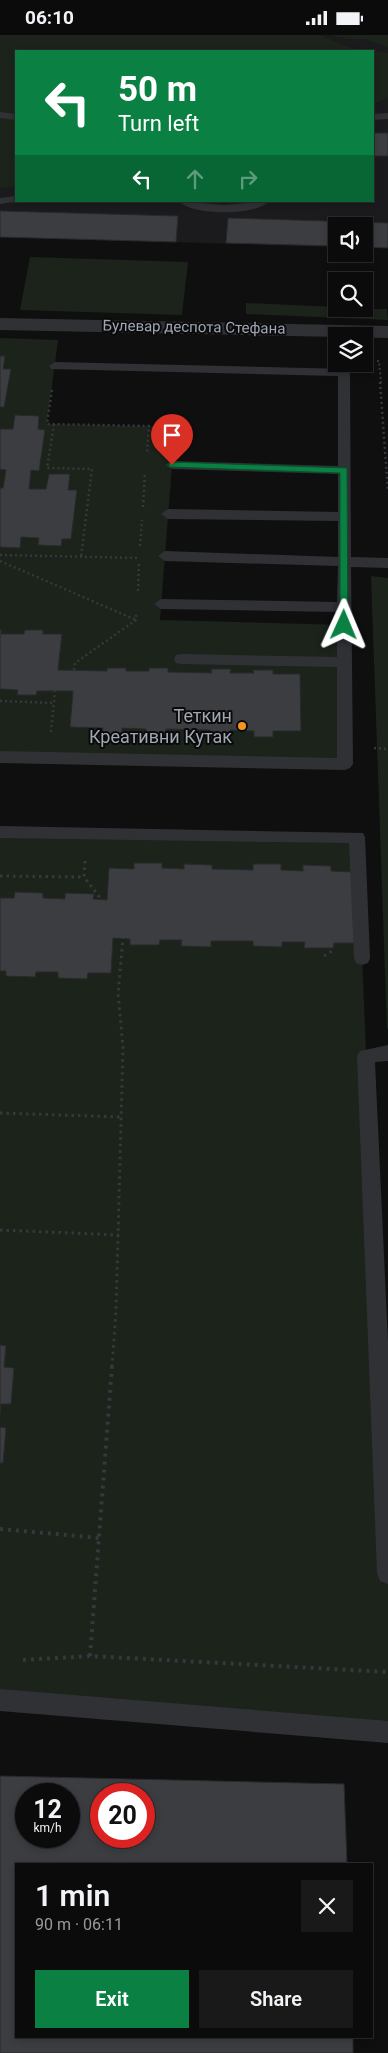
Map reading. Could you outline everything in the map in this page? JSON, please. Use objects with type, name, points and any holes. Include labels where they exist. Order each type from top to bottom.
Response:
[{"type":"street","name":"Булевар деспота Стефана","points":[[0,324],[388,332]]},
{"type":"lane","points":[[0,115],[15,117]]},
{"type":"lane","points":[[374,117],[388,117]]},
{"type":"lane","points":[[0,201],[15,199]]},
{"type":"lane","points":[[187,202],[210,208],[234,209],[261,202]]},
{"type":"lane","points":[[0,757],[345,764],[343,662],[345,607],[344,372],[55,366]]},
{"type":"lane","points":[[172,465],[344,470]]},
{"type":"lane","points":[[168,514],[345,517]]},
{"type":"lane","points":[[165,557],[388,563]]},
{"type":"lane","points":[[161,604],[345,607]]},
{"type":"lane","points":[[180,659],[343,662]]},
{"type":"lane","points":[[0,832],[357,837],[362,957]]},
{"type":"lane","points":[[388,1053],[366,1056],[388,1573]]},
{"type":"lane","points":[[0,1700],[388,1732]]},
{"type":"path","points":[[373,359],[379,361],[388,491]]},
{"type":"path","points":[[55,366],[47,424],[148,427],[147,455]]},
{"type":"path","points":[[54,424],[47,468],[92,469],[81,557]]},
{"type":"path","points":[[140,548],[146,464]]},
{"type":"path","points":[[0,555],[139,558],[138,594]]},
{"type":"path","points":[[74,670],[75,663],[136,621],[136,611]]},
{"type":"path","points":[[50,740],[55,691]]},
{"type":"path","points":[[0,701],[54,703]]},
{"type":"path","points":[[85,852],[84,877],[101,899]]},
{"type":"path","points":[[0,876],[84,877]]},
{"type":"path","points":[[90,1656],[107,1442],[119,1235],[123,1047],[118,994],[122,938]]},
{"type":"path","points":[[0,1113],[122,1117]]},
{"type":"path","points":[[0,1230],[119,1235]]},
{"type":"path","points":[[0,1529],[99,1538]]},
{"type":"path","points":[[23,1660],[90,1656],[388,1672]]},
{"type":"shaded area","points":[[0,35],[328,35],[346,39],[364,39],[388,48],[388,248],[373,247],[373,217],[328,217],[328,247],[0,237]]},
{"type":"shaded area","points":[[0,35],[319,35],[357,50],[15,50],[15,187],[0,188]]},
{"type":"shaded area","points":[[328,35],[388,35],[388,48],[364,39],[346,39]]},
{"type":"shaded area","points":[[374,51],[388,53],[388,98],[374,104]]},
{"type":"shaded area","points":[[30,257],[188,262],[182,315],[20,310]]},
{"type":"shaded area","points":[[246,303],[328,307],[328,317],[373,317],[373,309],[387,309],[388,320],[246,314]]},
{"type":"shaded area","points":[[0,338],[58,340],[47,424],[175,427],[160,620],[344,625],[345,765],[0,758]]},
{"type":"shaded area","points":[[371,576],[388,578],[388,1029],[387,1029]]},
{"type":"shaded area","points":[[0,833],[357,837],[388,1573],[388,1732],[0,1700]]},
{"type":"building","points":[[374,133],[388,133],[388,156],[374,156]]},
{"type":"building","points":[[0,211],[178,216],[176,242],[0,237]]},
{"type":"building","points":[[228,218],[328,221],[328,246],[226,243]]},
{"type":"building","points":[[373,223],[388,223],[388,248],[373,247]]},
{"type":"building","points":[[0,356],[5,356],[3,369],[11,369],[4,407],[0,407]]},
{"type":"building","points":[[15,415],[39,416],[38,429],[45,430],[39,471],[31,470],[29,489],[46,489],[49,474],[70,474],[68,490],[77,490],[71,539],[62,539],[61,546],[38,545],[39,538],[21,537],[20,548],[0,547],[0,488],[3,488],[6,470],[0,469],[0,429],[13,429]]},
{"type":"building","points":[[0,630],[2,630],[1,634],[24,634],[25,630],[43,630],[43,634],[62,634],[58,670],[107,671],[107,668],[126,668],[126,671],[149,671],[149,668],[168,668],[168,672],[212,673],[211,669],[231,669],[230,673],[254,673],[253,670],[273,670],[273,674],[300,674],[301,731],[273,731],[273,737],[254,737],[254,731],[230,730],[230,737],[210,737],[210,730],[166,729],[165,736],[146,736],[146,729],[122,728],[122,735],[102,735],[103,728],[70,727],[73,691],[37,691],[36,695],[17,695],[18,690],[0,689]]},
{"type":"building","points":[[134,863],[162,863],[162,868],[184,869],[184,864],[212,865],[212,869],[253,870],[253,864],[281,864],[281,870],[303,871],[303,865],[331,866],[331,871],[353,872],[356,943],[334,943],[333,948],[304,948],[305,942],[282,942],[282,947],[253,946],[253,941],[211,941],[211,947],[181,946],[182,940],[160,940],[159,945],[130,945],[130,939],[113,938],[111,973],[88,973],[87,979],[58,978],[58,972],[36,972],[35,977],[6,976],[6,971],[0,971],[0,898],[14,898],[15,892],[43,893],[43,898],[65,899],[65,893],[94,894],[93,899],[107,900],[109,868],[134,869]]},
{"type":"building","points":[[0,1345],[6,1346],[4,1367],[14,1368],[11,1404],[1,1404],[0,1414]]},
{"type":"building","points":[[0,1427],[6,1428],[3,1463],[0,1463]]},
{"type":"building","points":[[0,1776],[344,1784],[347,1863],[15,1863],[15,2038],[353,2038],[353,2053],[0,2053]]},
{"type":"place","name":"Теткин Креативни Кутак","points":[[242,726]]},
{"type":"route","points":[[172,465],[344,470],[344,625]]}]
